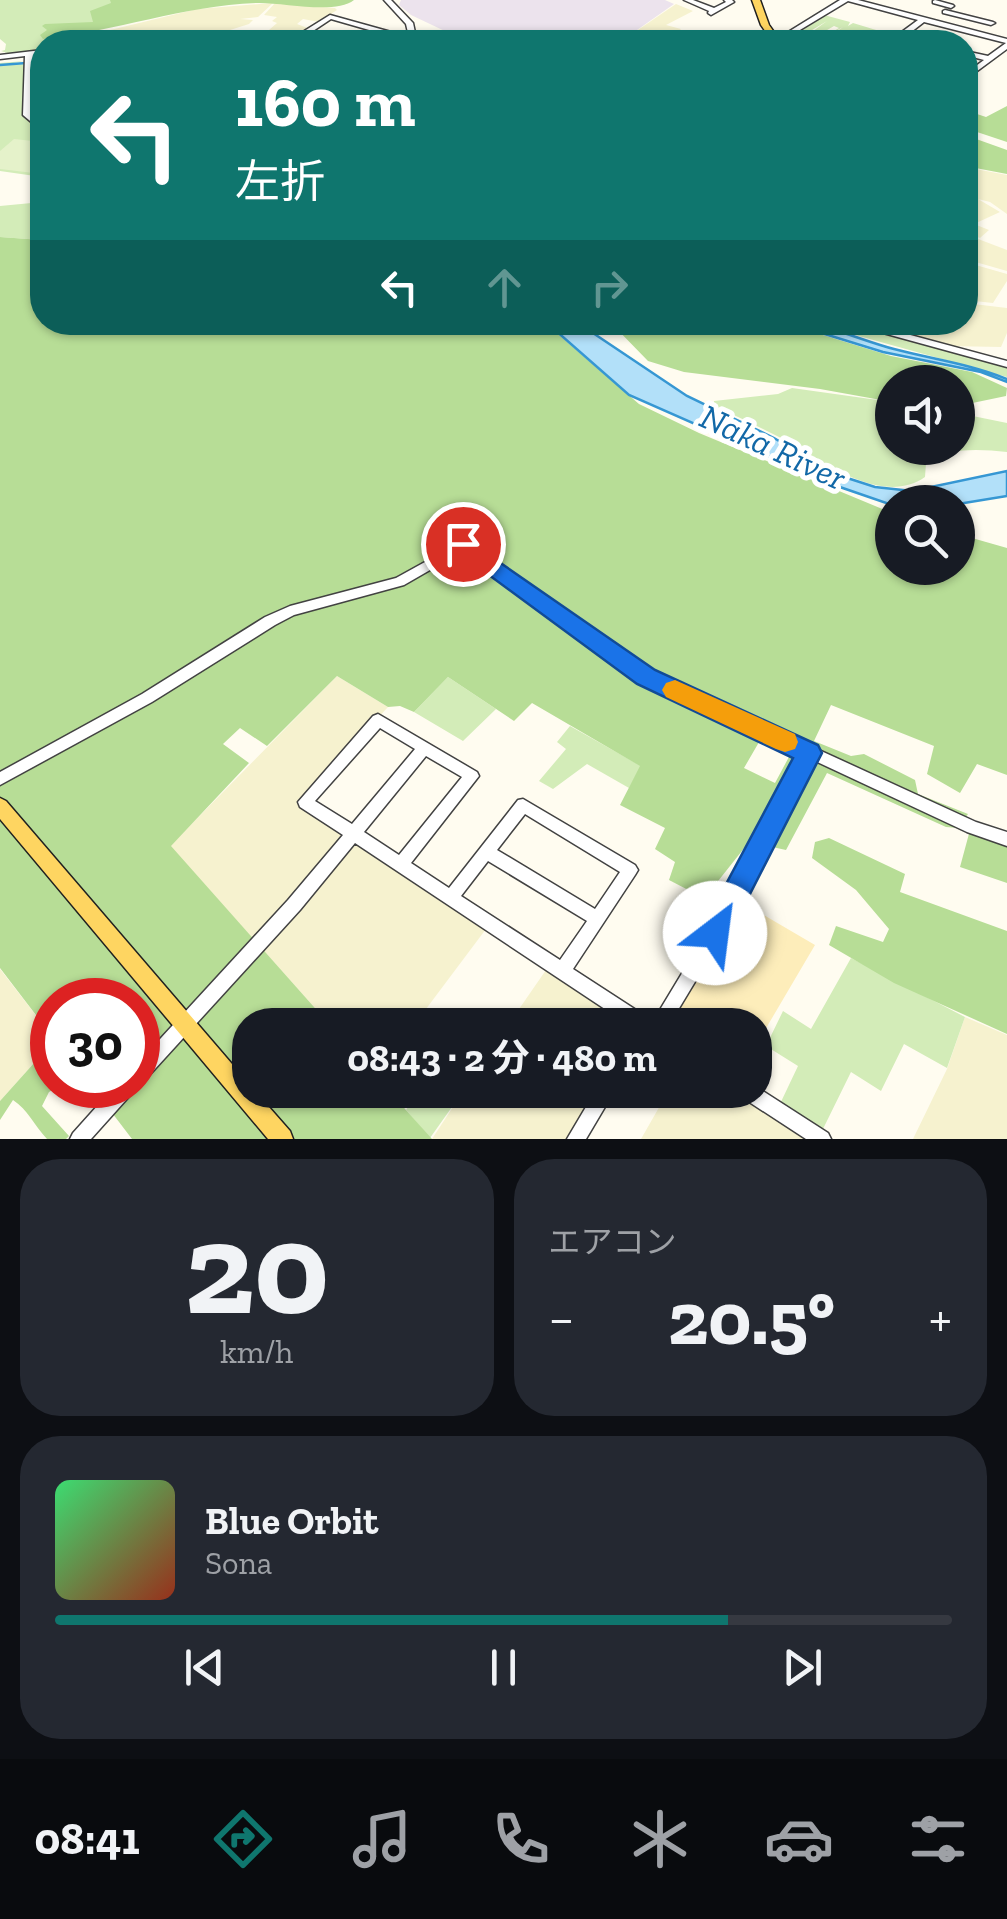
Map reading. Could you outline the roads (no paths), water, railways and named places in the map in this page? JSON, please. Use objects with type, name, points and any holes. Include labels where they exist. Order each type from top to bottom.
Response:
[{"type":"main road","points":[[754,0],[756,24],[762,30]]},
{"type":"main road","points":[[0,806],[282,1139]]},
{"type":"street","points":[[387,0],[411,30]]},
{"type":"street","points":[[683,2],[712,13],[731,2],[727,0]]},
{"type":"street","points":[[796,30],[848,0],[962,30]]},
{"type":"street","points":[[934,2],[979,13]]},
{"type":"street","points":[[934,23],[951,6]]},
{"type":"street","points":[[951,6],[991,23]]},
{"type":"street","points":[[311,30],[332,17],[371,30]]},
{"type":"street","points":[[910,30],[922,20]]},
{"type":"street","points":[[997,39],[1007,31]]},
{"type":"street","points":[[978,34],[1007,43],[978,68]]},
{"type":"street","points":[[0,58],[29,54],[30,118]]},
{"type":"street","points":[[978,57],[990,59]]},
{"type":"street","points":[[897,335],[1007,364]]},
{"type":"street","points":[[0,779],[147,698],[270,620],[290,611],[400,582],[463,544],[646,677],[972,827],[1007,838]]},
{"type":"street","points":[[400,865],[472,776],[378,720],[305,802],[356,835],[400,865],[450,898],[618,1008]]},
{"type":"street","points":[[160,1052],[356,835],[424,748]]},
{"type":"street","points":[[669,1008],[734,902],[809,753]]},
{"type":"street","points":[[450,898],[522,806],[630,870],[562,971]]},
{"type":"street","points":[[486,852],[598,919]]},
{"type":"street","points":[[772,1107],[822,1139]]},
{"type":"street","points":[[79,1139],[107,1108]]},
{"type":"street","points":[[576,1139],[595,1108]]},
{"type":"water","name":"Naka River","points":[[561,335],[596,335],[687,396],[774,438],[835,474],[875,487],[875,499],[629,395]]},
{"type":"water","points":[[828,335],[851,335],[962,365],[947,365]]},
{"type":"water","points":[[975,368],[1007,382],[981,372]]},
{"type":"water","points":[[1007,471],[1007,496],[975,501],[975,485],[940,485]]},
{"type":"waterway","points":[[0,65],[26,63]]}]
